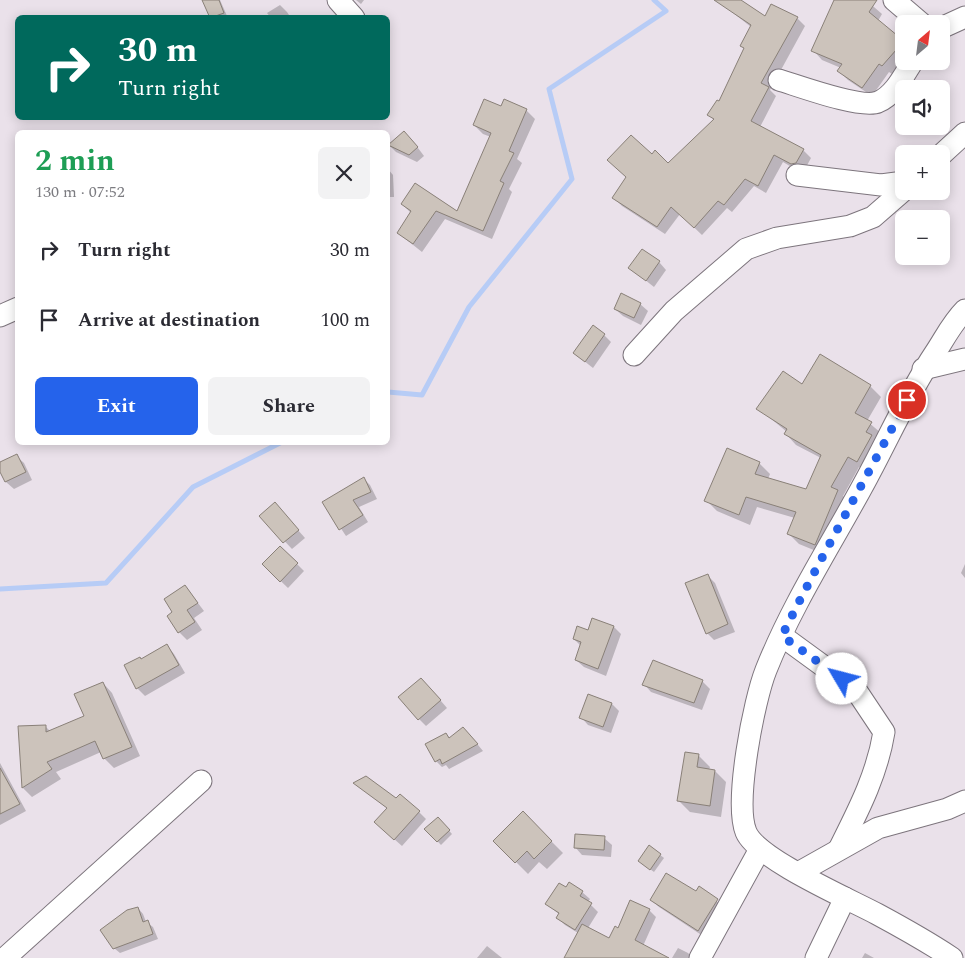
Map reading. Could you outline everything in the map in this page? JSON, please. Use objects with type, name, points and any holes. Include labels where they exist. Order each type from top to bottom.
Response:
[{"type":"street","points":[[338,0],[351,15]]},
{"type":"street","points":[[894,0],[912,15]]},
{"type":"street","points":[[950,24],[965,17]]},
{"type":"street","points":[[779,80],[860,104],[878,102],[894,90],[908,70]]},
{"type":"street","points":[[950,147],[965,133]]},
{"type":"street","points":[[797,174],[881,185],[895,183]]},
{"type":"street","points":[[634,355],[674,311],[746,249],[777,238],[850,226],[873,217],[895,198]]},
{"type":"street","points":[[0,316],[15,309]]},
{"type":"street","points":[[952,958],[904,929],[798,873],[760,850],[746,832],[742,798],[744,762],[766,671],[814,571],[867,478],[924,368],[954,321],[965,310]]},
{"type":"street","points":[[924,368],[965,359]]},
{"type":"street","points":[[782,636],[856,690],[884,732],[880,758],[864,799],[839,849]]},
{"type":"street","points":[[5,958],[201,781]]},
{"type":"street","points":[[798,873],[878,828],[947,809],[965,801]]},
{"type":"street","points":[[700,958],[760,850]]},
{"type":"street","points":[[816,958],[845,898]]},
{"type":"building","points":[[202,0],[219,0],[224,13],[209,15]]},
{"type":"building","points":[[714,0],[741,0],[765,16],[771,4],[798,17],[761,83],[769,87],[751,121],[804,149],[796,163],[791,164],[774,155],[758,186],[745,179],[724,205],[718,201],[694,228],[671,207],[657,227],[612,198],[626,177],[607,160],[631,135],[652,154],[655,150],[668,163],[714,119],[707,115],[717,100],[719,101],[744,48],[740,46],[751,25]]},
{"type":"building","points":[[834,0],[877,0],[869,12],[895,34],[895,51],[882,66],[879,64],[862,88],[837,71],[842,64],[811,51]]},
{"type":"building","points":[[484,99],[501,106],[504,99],[527,109],[509,151],[514,153],[500,181],[504,183],[483,231],[436,211],[413,244],[397,233],[411,211],[401,204],[415,183],[457,211],[491,133],[473,125]]},
{"type":"building","points":[[404,131],[418,147],[409,155],[390,146],[390,143]]},
{"type":"building","points":[[642,249],[660,261],[646,281],[628,268]]},
{"type":"building","points":[[621,293],[641,303],[634,318],[614,309]]},
{"type":"building","points":[[593,325],[605,334],[585,362],[573,353]]},
{"type":"building","points":[[820,354],[871,385],[855,413],[872,422],[866,432],[872,435],[857,462],[848,457],[831,487],[838,490],[815,545],[787,534],[796,512],[746,497],[739,515],[704,501],[727,448],[760,462],[755,474],[806,489],[821,455],[784,434],[787,429],[756,409],[783,371],[802,384]]},
{"type":"building","points":[[17,454],[26,472],[5,482],[0,472],[0,462]]},
{"type":"building","points":[[364,477],[371,492],[353,500],[363,515],[339,530],[322,502]]},
{"type":"building","points":[[275,502],[299,530],[283,543],[259,516]]},
{"type":"building","points":[[280,546],[298,563],[280,582],[262,564]]},
{"type":"building","points":[[708,574],[728,624],[706,634],[685,583]]},
{"type":"building","points":[[185,585],[198,603],[187,610],[195,622],[178,633],[167,616],[172,612],[164,599]]},
{"type":"building","points":[[592,618],[614,626],[598,669],[575,660],[581,642],[573,639],[577,626],[588,630]]},
{"type":"building","points":[[167,644],[179,665],[136,689],[124,665],[140,657],[141,659]]},
{"type":"building","points":[[653,660],[703,680],[694,703],[642,685]]},
{"type":"building","points":[[421,678],[441,700],[418,720],[398,697]]},
{"type":"building","points":[[103,682],[132,747],[103,759],[95,741],[47,762],[52,769],[22,788],[18,726],[46,725],[46,732],[84,716],[74,694]]},
{"type":"building","points":[[588,694],[612,703],[603,727],[579,718]]},
{"type":"building","points":[[463,727],[478,744],[442,764],[440,759],[435,762],[425,744],[446,733],[449,738]]},
{"type":"building","points":[[685,752],[699,754],[697,767],[715,770],[710,806],[677,801]]},
{"type":"building","points":[[0,768],[20,804],[0,814]]},
{"type":"building","points":[[366,776],[396,798],[400,794],[420,811],[394,840],[374,822],[387,808],[353,783]]},
{"type":"building","points":[[523,811],[552,841],[534,859],[527,851],[515,863],[493,841]]},
{"type":"building","points":[[438,817],[450,830],[437,842],[424,829]]},
{"type":"building","points":[[575,834],[605,836],[604,850],[574,848]]},
{"type":"building","points":[[649,845],[661,854],[650,870],[638,861]]},
{"type":"building","points":[[666,873],[696,891],[699,886],[718,899],[698,931],[650,900]]},
{"type":"building","points":[[569,882],[583,891],[580,896],[592,903],[575,930],[556,918],[559,913],[545,904],[559,883],[566,887]]},
{"type":"building","points":[[630,900],[650,909],[635,940],[669,958],[564,958],[582,924],[609,938],[615,926],[618,928]]},
{"type":"building","points":[[138,907],[143,922],[148,920],[153,934],[113,949],[100,930],[127,910]]},
{"type":"waterway","points":[[390,392],[422,395],[469,307],[572,179],[549,89],[666,11],[654,0]]},
{"type":"waterway","points":[[0,589],[106,583],[193,487],[276,445]]},
{"type":"route","points":[[842,679],[782,636],[814,571],[867,478],[907,400]]}]
